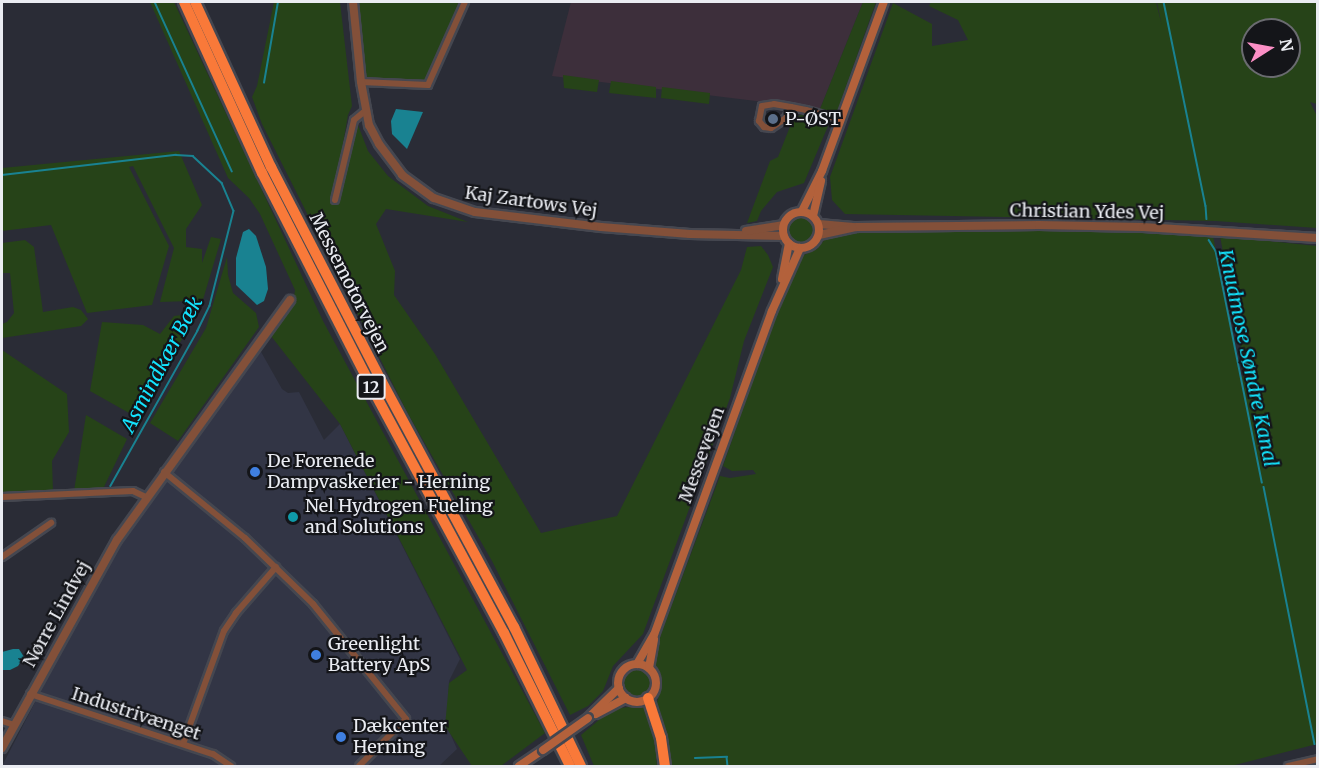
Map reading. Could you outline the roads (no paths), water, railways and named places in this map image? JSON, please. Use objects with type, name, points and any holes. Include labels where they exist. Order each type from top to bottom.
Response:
[{"type":"highway","name":"Messemotorvejen","points":[[184,2],[262,173],[372,388],[504,633],[570,766]]},
{"type":"highway","name":"Messemotorvejen","points":[[195,2],[276,177],[381,380],[514,627],[581,766]]},
{"type":"highway","points":[[648,698],[661,738],[665,766]]},
{"type":"main road","points":[[802,211],[822,171],[884,2]]},
{"type":"main road","points":[[813,216],[822,171]]},
{"type":"main road","points":[[802,211],[813,216],[819,224],[819,235],[813,244],[800,248],[789,244],[784,236],[783,225],[791,214],[802,211]]},
{"type":"main road","name":"Messevejen","points":[[781,286],[789,244]]},
{"type":"main road","name":"Messevejen","points":[[649,668],[654,636],[781,286],[800,248]]},
{"type":"main road","name":"Messevejen","points":[[637,664],[654,636]]},
{"type":"main road","points":[[637,664],[649,668],[653,674],[655,687],[648,698],[637,702],[626,698],[619,688],[620,674],[630,665],[637,664]]},
{"type":"main road","points":[[588,718],[619,688]]},
{"type":"main road","points":[[519,766],[588,718],[626,698]]},
{"type":"street","name":"Kaj Zartows Vej","points":[[353,2],[365,111],[378,144],[388,159],[419,189],[453,207],[475,212],[535,215],[640,231],[784,236]]},
{"type":"street","points":[[361,82],[428,85],[465,2]]},
{"type":"street","points":[[791,107],[786,118],[771,128],[764,127],[759,121],[759,113],[766,104],[791,107],[841,120]]},
{"type":"street","points":[[335,200],[354,120],[365,111]]},
{"type":"street","name":"Christian Ydes Vej","points":[[819,224],[856,227],[1131,227],[1317,238]]},
{"type":"street","name":"Kaj Zartows Vej","points":[[733,233],[783,225]]},
{"type":"street","name":"Christian Ydes Vej","points":[[819,235],[856,227]]},
{"type":"street","name":"Nørre Lindvej","points":[[2,748],[95,574],[146,497],[290,300]]},
{"type":"street","points":[[164,472],[247,539],[313,604],[406,719],[359,766]]},
{"type":"street","points":[[2,497],[133,491],[146,497]]},
{"type":"street","points":[[2,557],[51,523]]},
{"type":"street","points":[[183,744],[224,631],[236,613],[276,567]]},
{"type":"street","name":"Industrivænget","points":[[30,694],[213,754],[231,766]]},
{"type":"street","points":[[2,721],[14,725]]},
{"type":"street","points":[[1288,766],[1317,759]]},
{"type":"water","points":[[396,109],[423,112],[407,149],[392,134],[391,121]]},
{"type":"water","points":[[249,229],[256,236],[266,267],[268,289],[264,301],[257,305],[236,285],[236,258],[243,232]]},
{"type":"water","points":[[19,649],[24,657],[18,666],[10,670],[2,670],[2,652]]},
{"type":"waterway","points":[[155,2],[232,171]]},
{"type":"waterway","points":[[264,83],[278,2]]},
{"type":"waterway","name":"Knudmose Søndre Kanal","points":[[1164,2],[1207,219]]},
{"type":"waterway","name":"Asmindkær Bæk","points":[[2,175],[176,155],[193,156],[222,183],[234,211],[210,306],[111,486]]},
{"type":"waterway","name":"Knudmose Søndre Kanal","points":[[1209,240],[1216,251],[1262,482]]},
{"type":"waterway","name":"Knudmose Søndre Kanal","points":[[1264,487],[1315,744]]},
{"type":"waterway","points":[[695,758],[727,757],[728,766]]},
{"type":"place","name":"P-ØST","points":[[773,119]]},
{"type":"place","name":"De Forenede Dampvaskerier - Herning","points":[[255,472]]},
{"type":"place","name":"Nel Hydrogen Fueling and Solutions","points":[[293,517]]},
{"type":"place","name":"Greenlight Battery ApS","points":[[316,655]]},
{"type":"place","name":"Dækcenter Herning","points":[[341,737]]}]
